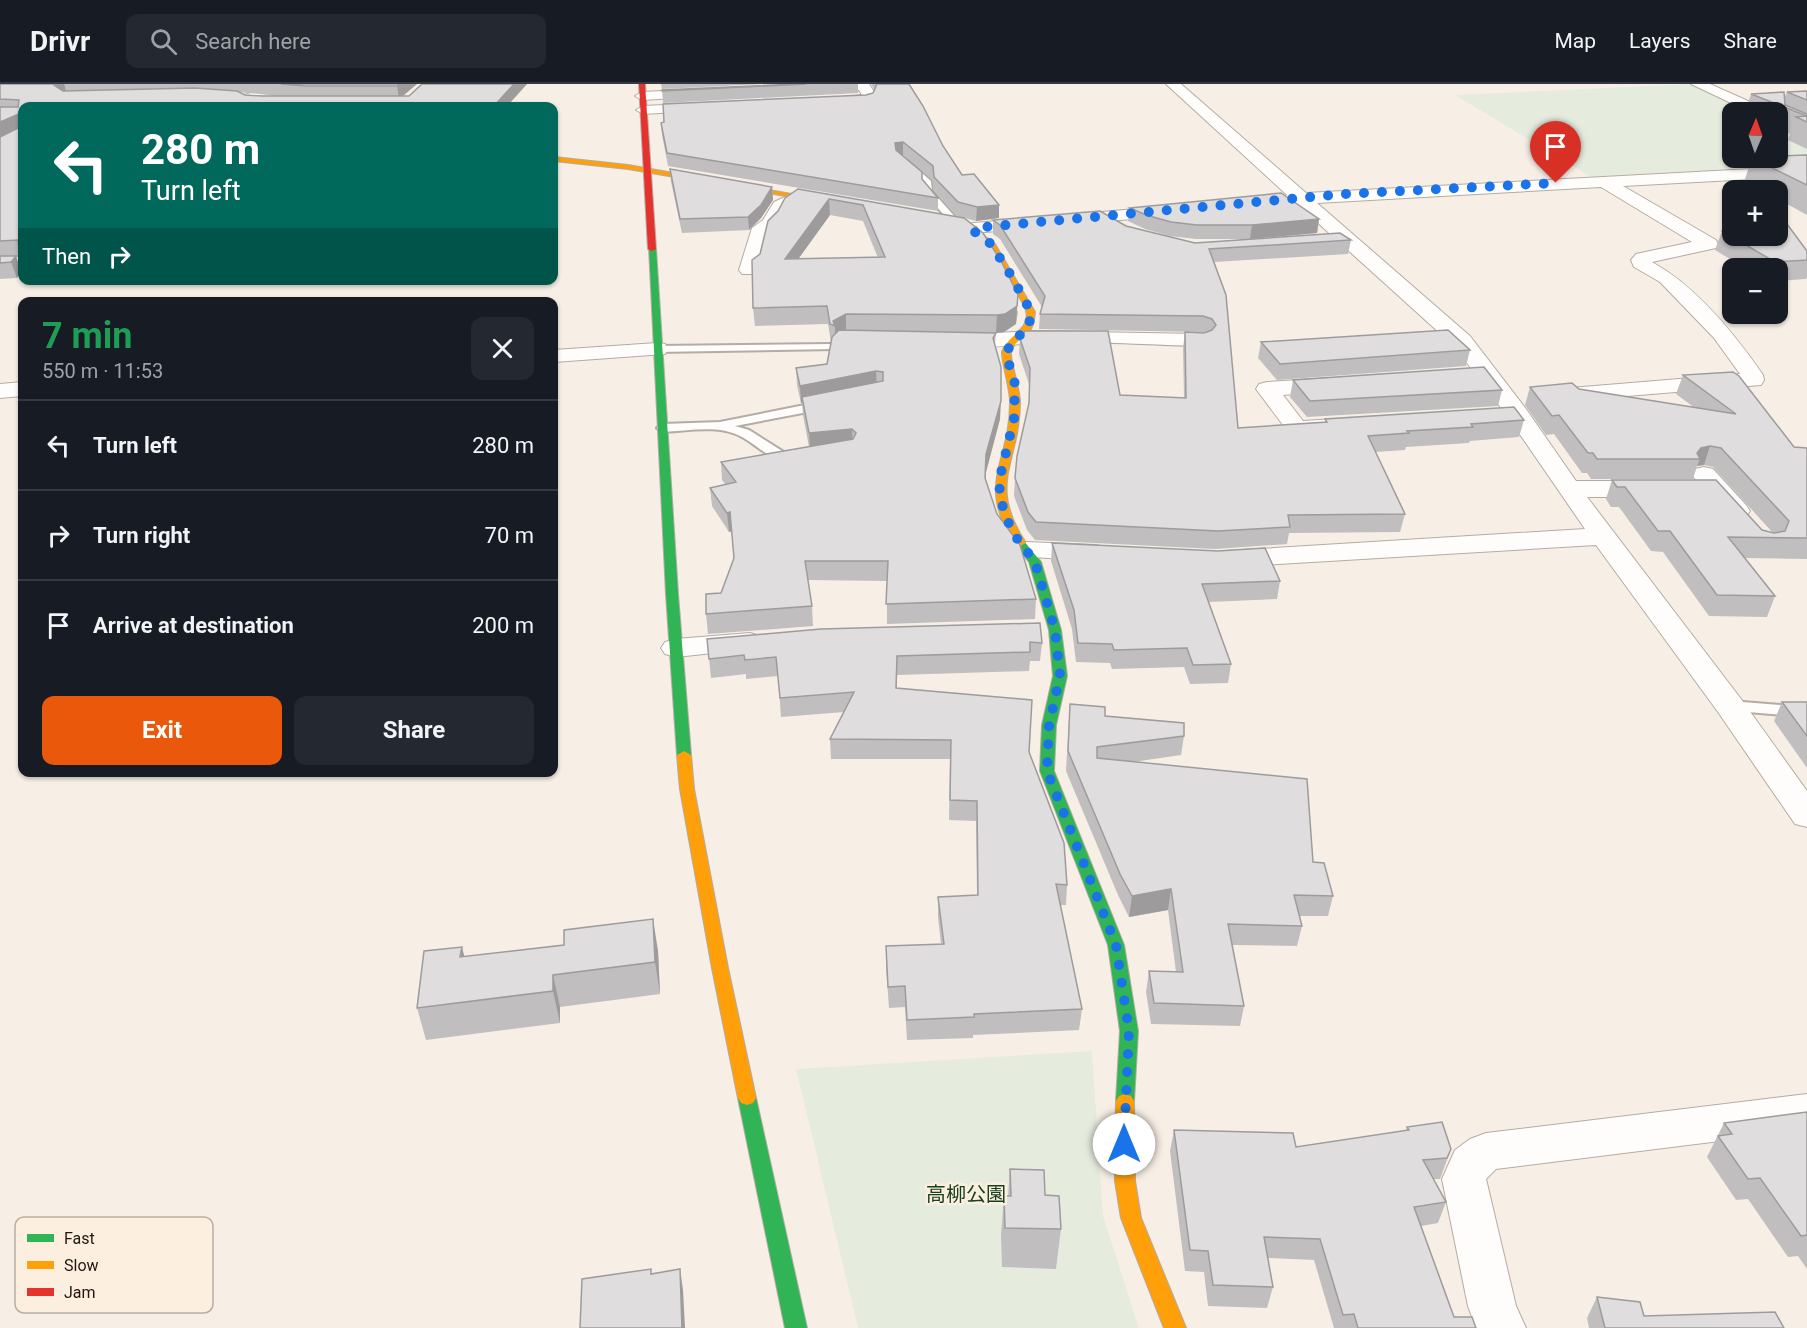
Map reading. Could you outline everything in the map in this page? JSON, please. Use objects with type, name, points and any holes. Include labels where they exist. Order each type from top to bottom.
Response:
[{"type":"street","points":[[236,102],[296,84]]},
{"type":"street","points":[[1173,84],[1462,341],[1487,374],[1506,409],[1605,536],[1730,706],[1796,786],[1807,816]]},
{"type":"street","points":[[1698,84],[1738,102]]},
{"type":"street","points":[[208,94],[247,97],[248,101],[261,102]]},
{"type":"street","points":[[724,99],[642,96],[649,127],[645,171],[687,789],[720,968],[796,1328]]},
{"type":"street","points":[[558,160],[645,171],[852,205]]},
{"type":"street","points":[[1278,200],[1807,171]]},
{"type":"street","points":[[1506,409],[1753,380],[1752,375],[1721,334],[1667,278],[1645,267],[1640,260],[1709,244],[1603,181]]},
{"type":"street","points":[[749,270],[760,230],[771,222],[772,213],[776,208],[798,196]]},
{"type":"street","points":[[929,218],[974,228],[1185,209]]},
{"type":"street","points":[[1103,218],[1131,234]]},
{"type":"street","points":[[974,228],[975,232],[991,244],[1031,312],[1029,325],[1024,333],[1013,339],[1006,354],[1015,384],[1014,419],[1001,473],[999,496],[1012,532],[1035,562],[1043,630],[1060,676],[1049,725],[1047,771],[1116,945],[1129,1031],[1124,1125],[1125,1181],[1131,1218],[1175,1328]]},
{"type":"street","points":[[1322,240],[1345,238]]},
{"type":"street","points":[[0,264],[18,263]]},
{"type":"street","points":[[927,340],[1032,337],[1201,340]]},
{"type":"street","points":[[558,356],[657,349]]},
{"type":"street","points":[[1464,375],[1487,374]]},
{"type":"street","points":[[1356,424],[1298,428],[1267,389],[1359,383]]},
{"type":"street","points":[[0,391],[18,389]]},
{"type":"street","points":[[1568,489],[1676,489],[1710,481],[1752,528]]},
{"type":"street","points":[[1203,559],[1327,554],[1434,545],[1605,536]]},
{"type":"street","points":[[1027,550],[1121,554]]},
{"type":"street","points":[[676,648],[777,640]]},
{"type":"street","points":[[1501,1328],[1492,1306],[1464,1179],[1472,1163],[1486,1152],[1807,1112]]},
{"type":"lane","points":[[900,159],[928,183],[928,191],[952,219],[950,222]]},
{"type":"lane","points":[[657,349],[831,347]]},
{"type":"lane","points":[[663,428],[720,426],[832,403]]},
{"type":"lane","points":[[720,426],[745,433],[787,460],[807,458]]},
{"type":"lane","points":[[1730,706],[1807,712]]},
{"type":"green space","points":[[1693,84],[1734,102],[1722,102],[1722,168],[1788,168],[1593,178],[1455,95]]},
{"type":"green space","points":[[1788,127],[1807,136],[1807,167],[1788,168]]},
{"type":"green space","name":"高柳公園","points":[[1092,1051],[1103,1216],[1139,1328],[858,1328],[796,1069]]},
{"type":"building","points":[[0,84],[56,84],[54,85],[63,91],[195,88],[237,91],[245,95],[262,96],[409,96],[422,84],[514,84],[498,102],[19,102],[19,100],[0,99]]},
{"type":"building","points":[[281,84],[400,84],[397,86],[305,86]]},
{"type":"building","points":[[806,84],[662,91],[662,90]]},
{"type":"building","points":[[877,84],[909,84],[943,146],[962,175],[974,174],[999,205],[977,207],[958,202],[934,177],[933,166],[903,142],[895,143],[896,150],[922,172],[922,179],[938,198],[667,153],[661,123],[664,122],[663,104],[866,95],[873,93]]},
{"type":"building","points":[[1807,91],[1807,100],[1787,92]]},
{"type":"building","points":[[1784,92],[1785,102],[1771,102],[1751,94]]},
{"type":"building","points":[[1788,106],[1807,114],[1807,116],[1788,109]]},
{"type":"building","points":[[0,107],[18,107],[18,114],[0,122]]},
{"type":"building","points":[[1807,116],[1807,122],[1796,117]]},
{"type":"building","points":[[18,128],[18,240],[0,241],[0,137]]},
{"type":"building","points":[[1807,155],[1807,185],[1772,168],[1788,168],[1788,156]]},
{"type":"building","points":[[670,169],[772,187],[761,205],[748,217],[680,219]]},
{"type":"building","points":[[798,189],[964,218],[983,233],[1001,261],[1018,295],[1017,306],[1005,314],[997,315],[846,314],[833,321],[835,326],[830,324],[827,306],[753,308],[752,260],[760,254],[768,221],[778,211],[785,198]],"holes":[[[829,199],[863,205],[885,257],[785,259]]]},
{"type":"building","points":[[1281,193],[1319,219],[1252,225],[1197,225],[1171,222],[1130,208]]},
{"type":"building","points":[[1100,211],[1126,226],[1195,243],[1340,233],[1351,240],[1209,249],[1226,295],[1238,428],[1327,422],[1325,419],[1514,407],[1524,420],[1368,436],[1405,514],[1288,515],[1290,527],[1218,531],[1036,522],[1028,512],[1015,478],[1017,456],[1029,403],[1030,368],[1020,339],[1025,331],[1108,331],[1120,395],[1186,398],[1185,332],[1204,333],[1212,330],[1216,325],[1212,319],[1203,316],[1040,314],[1045,296],[1000,225],[993,220]]},
{"type":"building","points":[[1788,225],[1807,251],[1807,260],[1788,261],[1788,258],[1768,258],[1748,246],[1788,246]]},
{"type":"building","points":[[0,256],[16,256],[11,262],[0,263]]},
{"type":"building","points":[[839,330],[996,333],[993,338],[1001,367],[1001,401],[986,454],[985,478],[997,514],[1020,545],[1036,599],[886,604],[888,561],[805,561],[812,606],[706,614],[706,594],[721,593],[734,558],[730,512],[727,513],[710,488],[736,482],[721,462],[853,439],[856,433],[852,429],[809,433],[802,397],[883,381],[883,372],[876,371],[800,386],[796,368],[827,364],[832,337]]},
{"type":"building","points":[[1448,330],[1470,350],[1280,364],[1261,342]]},
{"type":"building","points":[[1484,367],[1502,390],[1310,401],[1293,380]]},
{"type":"building","points":[[1733,372],[1739,376],[1794,447],[1807,448],[1807,538],[1728,537],[1775,596],[1717,595],[1670,531],[1658,531],[1625,487],[1617,487],[1612,480],[1716,480],[1762,530],[1774,533],[1785,531],[1789,521],[1721,448],[1710,446],[1701,448],[1697,453],[1700,459],[1597,459],[1593,453],[1588,453],[1559,415],[1552,416],[1530,387],[1572,383],[1579,389],[1736,414],[1683,375]]},
{"type":"building","points":[[1052,543],[1218,551],[1265,548],[1280,581],[1202,584],[1231,664],[1193,665],[1187,648],[1114,650],[1112,644],[1078,643],[1074,610]]},
{"type":"building","points":[[1040,623],[1042,643],[1030,642],[1030,652],[897,656],[896,688],[1032,700],[1029,752],[1064,843],[1067,885],[1056,884],[1082,1009],[907,1020],[905,986],[888,987],[886,946],[944,944],[938,897],[978,895],[977,801],[950,800],[951,740],[830,739],[854,692],[780,698],[776,657],[745,660],[744,655],[709,659],[707,639],[821,629]]},
{"type":"building","points":[[1782,702],[1807,702],[1807,736]]},
{"type":"building","points":[[1070,704],[1105,707],[1105,716],[1184,723],[1184,736],[1097,747],[1097,758],[1307,779],[1313,862],[1324,863],[1333,896],[1294,895],[1302,926],[1228,924],[1244,1006],[1154,1003],[1149,971],[1183,972],[1171,889],[1132,896],[1120,874],[1068,751]]},
{"type":"building","points":[[653,919],[655,962],[553,975],[553,991],[417,1008],[424,951],[462,947],[460,957],[564,945],[564,930]]},
{"type":"building","points":[[1807,1112],[1807,1235],[1801,1236],[1760,1178],[1748,1179],[1718,1136],[1732,1134],[1724,1123]]},
{"type":"building","points":[[1442,1122],[1451,1149],[1447,1158],[1423,1160],[1446,1202],[1414,1207],[1454,1317],[1472,1317],[1476,1328],[1358,1328],[1354,1314],[1343,1315],[1320,1239],[1264,1237],[1273,1287],[1213,1285],[1208,1251],[1190,1250],[1174,1130],[1293,1133],[1296,1147],[1409,1130],[1407,1127]]},
{"type":"building","points":[[1010,1169],[1044,1170],[1045,1195],[1059,1196],[1061,1229],[1005,1228],[1004,1196],[1011,1196]]},
{"type":"building","points":[[651,1269],[651,1274],[680,1269],[682,1328],[580,1328],[582,1279]]},
{"type":"building","points":[[1597,1297],[1640,1302],[1644,1316],[1775,1312],[1784,1328],[1605,1328]]},
{"type":"traffic: fast","points":[[652,249],[672,594],[684,755]]},
{"type":"traffic: fast","points":[[1020,543],[1035,562],[1055,630],[1060,676],[1049,725],[1047,771],[1116,945],[1129,1031],[1125,1101]]},
{"type":"traffic: fast","points":[[747,1098],[796,1328]]},
{"type":"traffic: slow","points":[[558,159],[628,167],[833,202]]},
{"type":"traffic: slow","points":[[952,223],[974,228],[975,233],[991,244],[1031,312],[1029,325],[1024,333],[1013,339],[1006,354],[1014,386],[1015,410],[1000,496],[1009,526],[1020,543]]},
{"type":"traffic: slow","points":[[684,755],[687,789],[747,1098]]},
{"type":"traffic: slow","points":[[1125,1101],[1125,1181],[1131,1218],[1175,1328]]},
{"type":"traffic: jam","points":[[642,84],[652,249]]},
{"type":"route","points":[[1124,1144],[1129,1031],[1116,945],[1047,771],[1049,725],[1060,676],[1055,630],[1035,562],[1012,532],[999,496],[1001,473],[1014,419],[1015,384],[1006,354],[1013,339],[1024,333],[1029,325],[1031,312],[991,244],[975,232],[974,228],[1103,218],[1344,194],[1556,183]]}]
